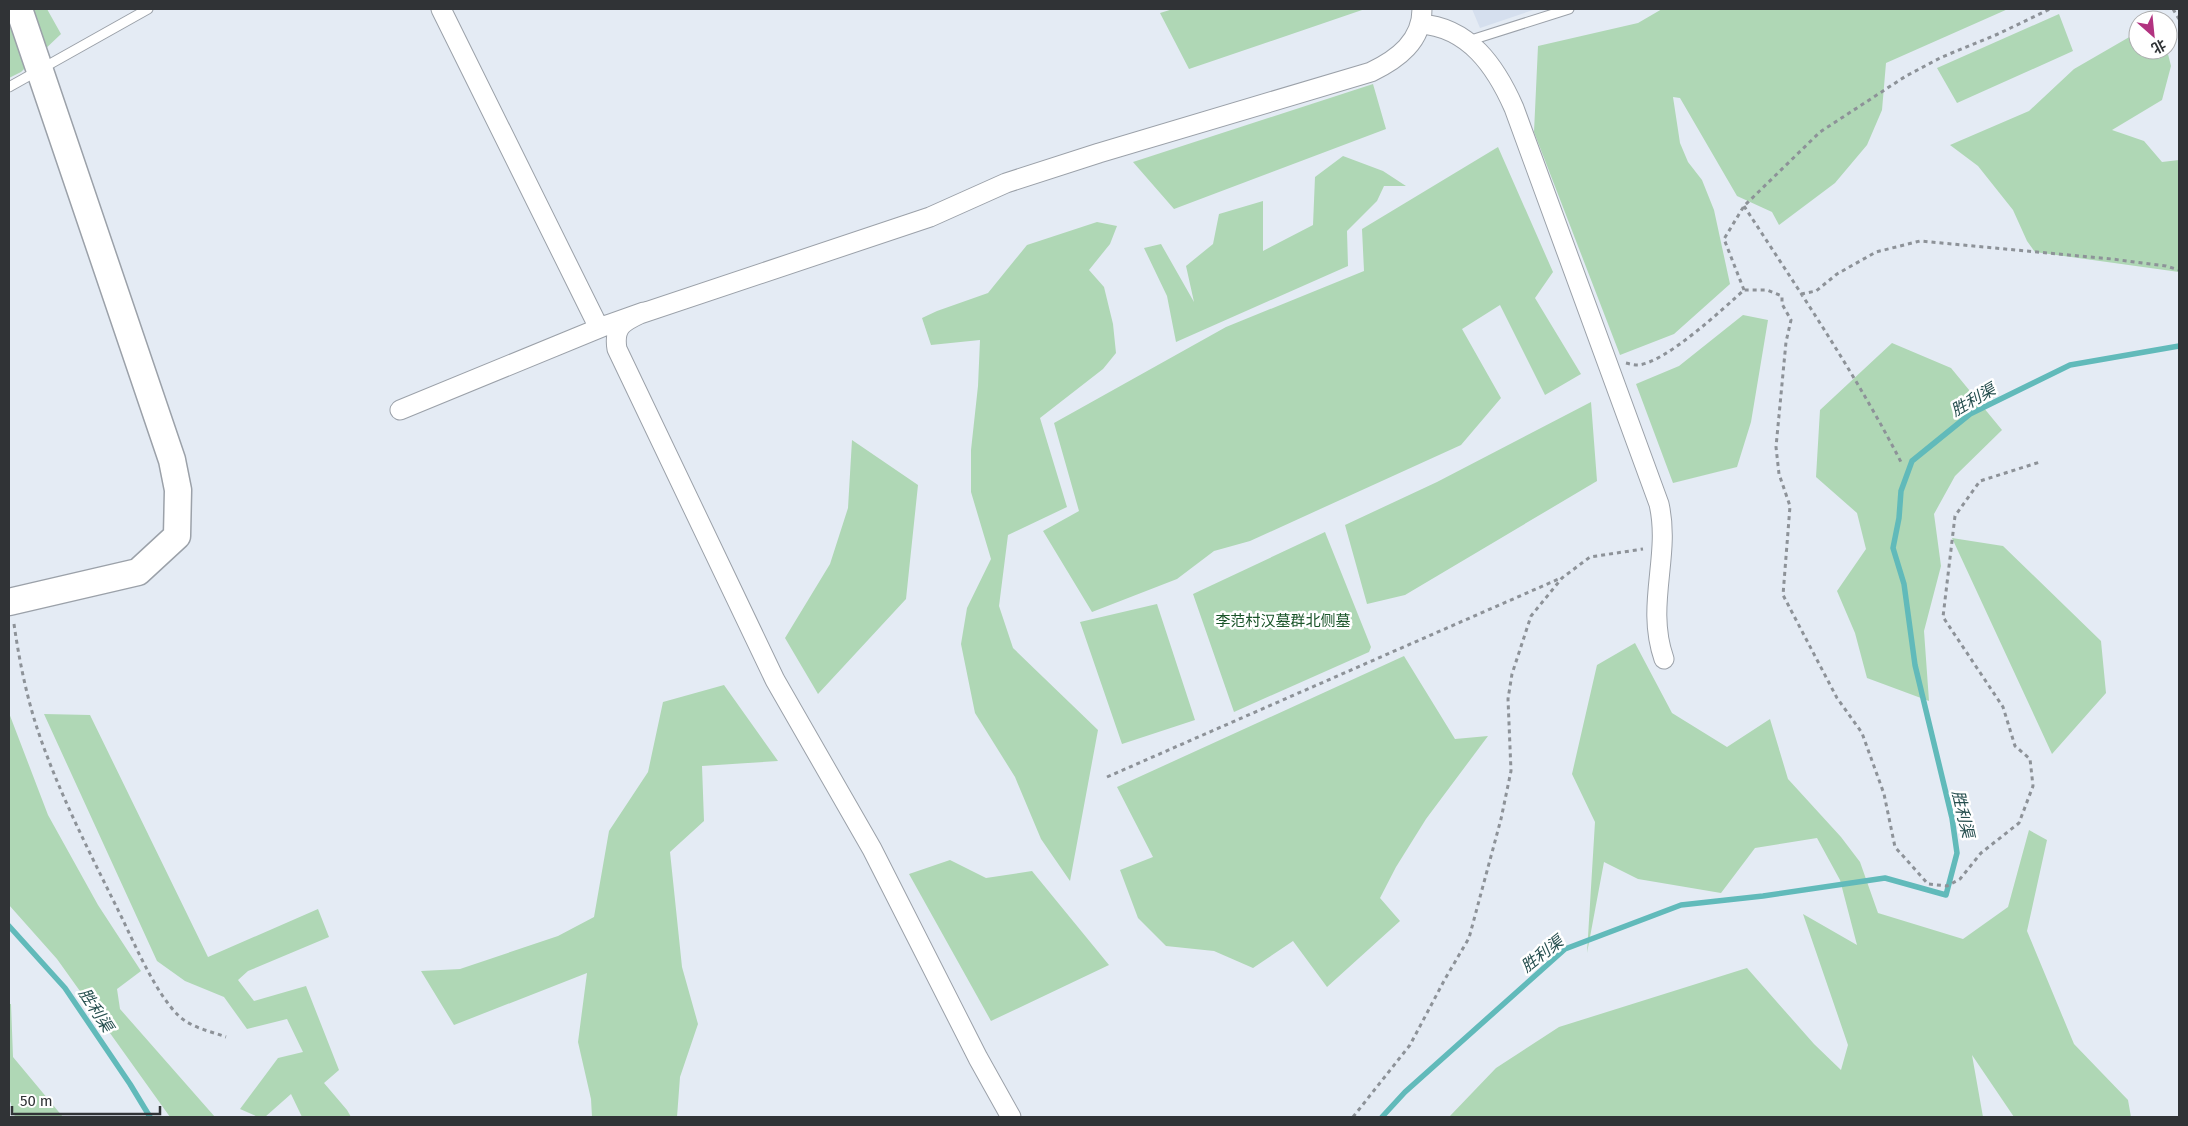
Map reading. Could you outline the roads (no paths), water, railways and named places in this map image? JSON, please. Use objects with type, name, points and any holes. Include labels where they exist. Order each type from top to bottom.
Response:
[{"type":"street","points":[[10,601],[138,572],[177,536],[178,490],[172,460],[19,9]]},
{"type":"street","points":[[440,9],[599,328]]},
{"type":"street","points":[[400,410],[599,328],[930,217],[1015,180],[1371,72],[1392,61],[1410,44],[1418,34],[1421,17],[1468,41],[1492,67],[1514,108],[1659,504],[1662,528],[1661,556],[1655,612],[1658,636],[1664,659]]},
{"type":"street","points":[[644,312],[619,328],[616,334],[617,349],[775,680],[872,849],[978,1058],[1011,1117]]},
{"type":"lane","points":[[9,87],[148,9]]},
{"type":"lane","points":[[1468,41],[1569,9]]},
{"type":"waterway","name":"胜利渠","points":[[1382,1117],[1405,1092],[1565,949],[1681,905],[1763,896],[1885,878],[1946,895],[1957,853],[1952,818],[1915,665],[1904,584],[1893,548],[1899,518],[1901,491],[1912,461],[1970,414],[2070,365],[2179,346]]},
{"type":"waterway","name":"胜利渠","points":[[9,926],[65,988],[150,1117]]},
{"type":"park label","name":"李范村汉墓群北侧墓","points":[[1283,621]]}]
